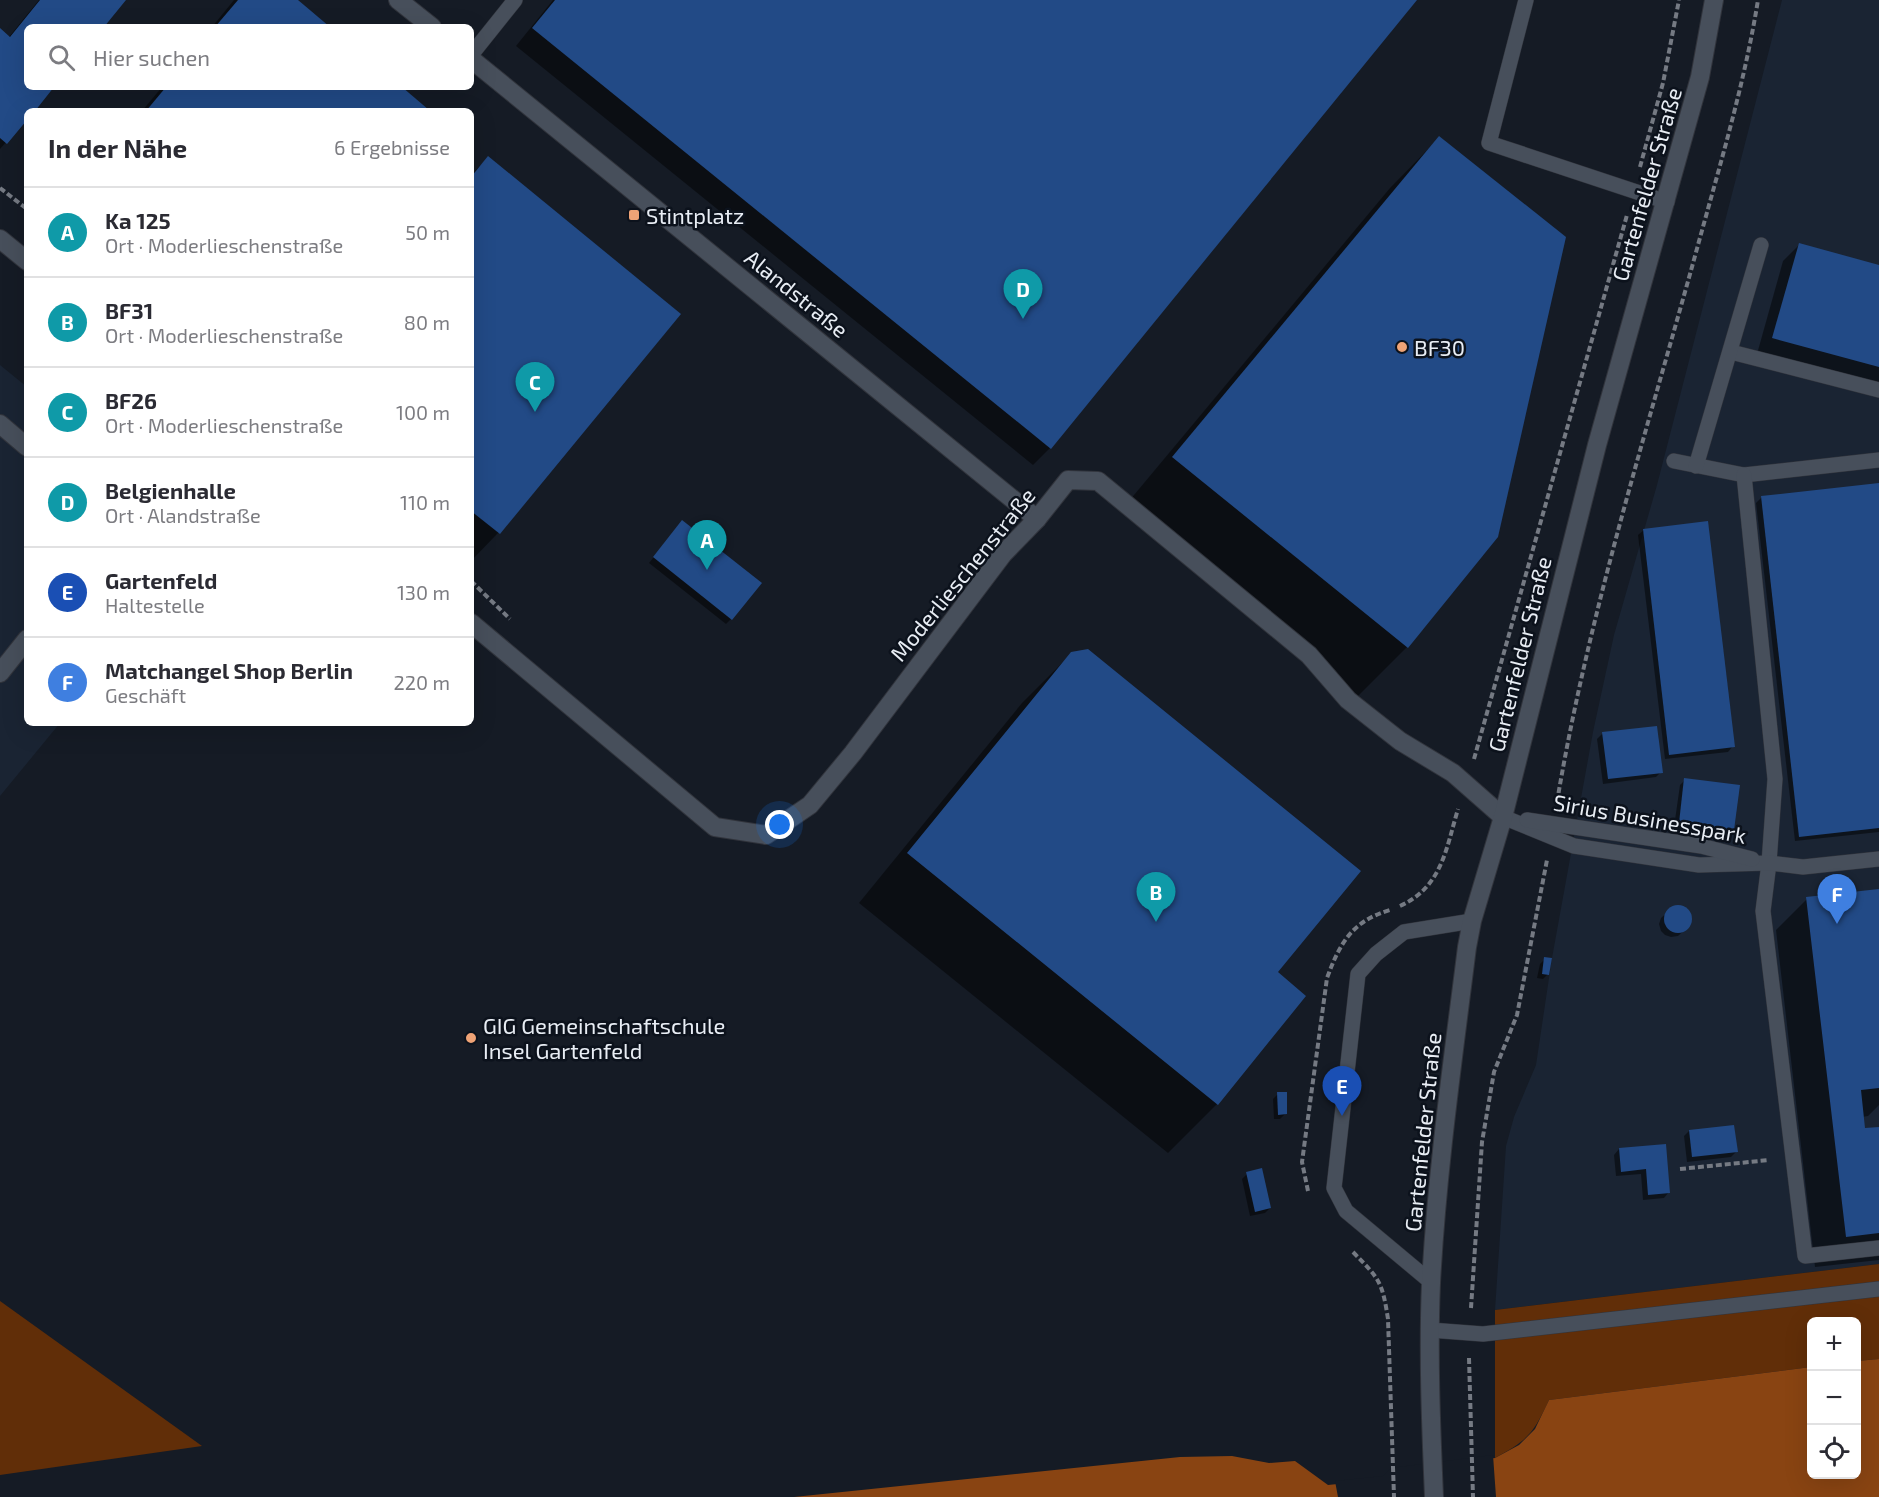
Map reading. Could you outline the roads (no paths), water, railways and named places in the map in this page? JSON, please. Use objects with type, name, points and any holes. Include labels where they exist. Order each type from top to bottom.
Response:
[{"type":"street","points":[[398,0],[428,24]]},
{"type":"street","name":"Gartenfelder Straße","points":[[1434,1497],[1431,1430],[1431,1282],[1444,1120],[1472,921],[1503,817],[1597,445],[1667,202],[1700,77],[1714,0]]},
{"type":"street","name":"Alandstraße","points":[[474,59],[1037,519]]},
{"type":"street","points":[[1,243],[24,259]]},
{"type":"street","points":[[0,424],[24,444]]},
{"type":"street","name":"Moderlieschenstraße","points":[[474,625],[715,826],[766,835],[810,805],[853,753],[1003,555],[1037,519],[1068,480],[1098,481],[1310,655],[1348,700],[1400,741],[1453,773],[1503,817]]},
{"type":"street","points":[[0,673],[24,643]]},
{"type":"lane","points":[[474,53],[515,0]]},
{"type":"lane","points":[[1526,0],[1489,142],[1667,202]]},
{"type":"lane","points":[[1696,466],[1761,244]]},
{"type":"lane","points":[[1731,351],[1879,390]]},
{"type":"lane","points":[[1674,461],[1743,476],[1879,460]]},
{"type":"lane","points":[[1743,476],[1775,779],[1763,911],[1805,1256],[1879,1248]]},
{"type":"lane","name":"Sirius Businesspark","points":[[1503,817],[1552,830],[1701,846],[1769,863],[1803,867],[1879,859]]},
{"type":"lane","points":[[1431,1282],[1346,1211],[1334,1188],[1358,974],[1376,954],[1404,932],[1472,921]]},
{"type":"lane","points":[[1430,1330],[1494,1333],[1879,1289]]},
{"type":"place","name":"Stintplatz","points":[[634,215]]},
{"type":"place","name":"Belgienhalle","points":[[1023,319]]},
{"type":"place","name":"BF30","points":[[1402,347]]},
{"type":"place","name":"BF26","points":[[535,412]]},
{"type":"place","name":"Ka 125","points":[[707,570]]},
{"type":"place","name":"BF31","points":[[1156,922]]},
{"type":"place","name":"Matchangel Shop Berlin","points":[[1837,924]]},
{"type":"place","name":"GIG Gemeinschaftschule Insel Gartenfeld","points":[[471,1038]]},
{"type":"place","name":"Gartenfeld","points":[[1342,1116]]}]
